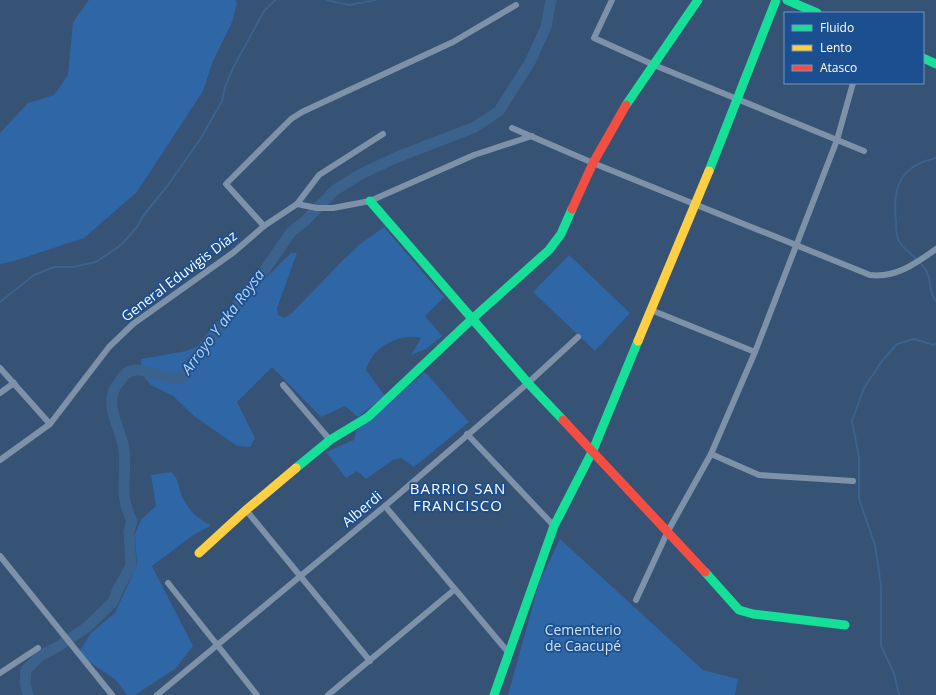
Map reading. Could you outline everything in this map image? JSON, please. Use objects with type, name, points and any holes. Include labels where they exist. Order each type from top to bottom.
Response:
[{"type":"street","points":[[612,0],[594,38],[654,65],[864,151]]},
{"type":"street","points":[[199,553],[246,510],[330,440],[368,417],[472,319],[549,250],[561,234],[593,163],[625,106],[698,0]]},
{"type":"street","points":[[494,695],[554,526],[593,450],[694,205],[776,0]]},
{"type":"street","points":[[787,0],[814,12]]},
{"type":"street","points":[[264,226],[226,184],[291,119],[453,42],[516,5]]},
{"type":"street","points":[[924,58],[936,64]]},
{"type":"street","points":[[636,600],[668,531],[711,454],[755,352],[837,140],[853,84]]},
{"type":"street","points":[[512,128],[694,205],[870,275],[881,276],[896,273],[910,266],[936,249]]},
{"type":"street","name":"General Eduvigis Díaz","points":[[0,460],[50,424],[109,347],[133,324],[234,252],[264,226],[297,204],[319,175],[383,134]]},
{"type":"street","points":[[297,204],[317,208],[333,208],[370,201],[474,155],[532,136]]},
{"type":"street","points":[[370,201],[528,383],[593,450],[739,610],[753,614],[845,625]]},
{"type":"street","points":[[925,257],[936,257]]},
{"type":"street","points":[[651,310],[755,352]]},
{"type":"street","name":"Alberdi","points":[[157,695],[218,646],[385,506],[528,383],[578,337]]},
{"type":"street","points":[[0,368],[50,424]]},
{"type":"street","points":[[0,393],[14,383]]},
{"type":"street","points":[[283,385],[330,440]]},
{"type":"street","points":[[467,434],[554,526]]},
{"type":"street","points":[[711,454],[759,475],[853,481]]},
{"type":"street","points":[[385,506],[454,590],[508,652]]},
{"type":"street","points":[[246,510],[370,661]]},
{"type":"street","points":[[0,556],[61,634],[112,695]]},
{"type":"street","points":[[168,583],[257,695]]},
{"type":"street","points":[[328,695],[454,590]]},
{"type":"street","points":[[0,673],[38,648]]},
{"type":"green space","points":[[89,0],[235,0],[237,3],[232,22],[213,61],[203,91],[137,192],[84,238],[14,261],[0,264],[0,133],[28,103],[54,95],[68,75],[73,22]]},
{"type":"green space","points":[[384,227],[444,297],[425,316],[442,336],[426,349],[411,355],[421,338],[404,338],[396,340],[380,348],[369,362],[366,370],[385,396],[358,417],[345,406],[321,417],[272,367],[237,402],[255,438],[250,447],[237,446],[194,416],[173,396],[151,385],[142,375],[141,359],[186,351],[199,346],[218,333],[254,289],[291,253],[297,253],[277,308],[278,315],[284,318],[292,313],[359,245]]},
{"type":"green space","points":[[569,255],[630,313],[595,351],[533,292]]},
{"type":"green space","points":[[425,372],[469,422],[414,467],[401,458],[393,460],[366,479],[357,471],[346,478],[326,452],[354,440],[356,431]]},
{"type":"green space","points":[[171,472],[177,480],[181,494],[190,509],[197,516],[211,525],[192,536],[152,566],[193,646],[175,669],[135,695],[127,695],[116,680],[78,654],[91,633],[115,613],[137,565],[135,534],[141,520],[156,506],[151,475]]},
{"type":"green space","name":"Cementerio de Caacupé","points":[[560,539],[703,670],[738,679],[735,695],[508,695],[539,583]]},
{"type":"waterway","points":[[0,302],[34,275],[54,267],[73,267],[96,262],[121,245],[137,227],[143,216],[168,185],[201,138],[222,101],[225,87],[232,70],[264,11],[275,0]]},
{"type":"waterway","points":[[327,0],[349,5],[376,0]]},
{"type":"waterway","name":"Arroyo Y aka Roysa","points":[[28,695],[25,683],[26,670],[40,656],[59,646],[87,627],[113,602],[118,589],[131,566],[129,532],[132,521],[125,502],[124,494],[124,450],[112,407],[114,389],[128,372],[137,370],[173,379],[181,379],[190,364],[260,277],[291,232],[305,221],[335,190],[359,175],[395,158],[475,127],[499,111],[530,62],[546,27],[551,0]]},
{"type":"waterway","points":[[936,158],[914,166],[906,173],[897,188],[895,210],[896,233],[899,241],[903,247],[918,260],[927,272],[932,294],[936,301]]},
{"type":"waterway","points":[[899,695],[894,673],[881,646],[881,585],[875,545],[859,499],[859,457],[852,421],[864,388],[882,361],[897,344],[914,339],[934,345],[936,343]]},
{"type":"traffic: fast","points":[[626,105],[698,0]]},
{"type":"traffic: fast","points":[[709,171],[776,0]]},
{"type":"traffic: fast","points":[[787,0],[815,12]]},
{"type":"traffic: fast","points":[[924,58],[936,64]]},
{"type":"traffic: fast","points":[[370,201],[528,383],[563,420]]},
{"type":"traffic: fast","points":[[296,468],[330,440],[368,417],[472,319],[549,250],[561,234],[572,209]]},
{"type":"traffic: fast","points":[[494,695],[554,526],[593,450],[638,341]]},
{"type":"traffic: fast","points":[[705,572],[739,610],[753,614],[845,625]]},
{"type":"traffic: slow","points":[[638,341],[709,171]]},
{"type":"traffic: slow","points":[[199,553],[246,510],[296,468]]},
{"type":"traffic: jam","points":[[572,209],[593,163],[626,105]]},
{"type":"traffic: jam","points":[[563,420],[705,572]]},
{"type":"district","name":"BARRIO SAN FRANCISCO","points":[[458,498]]}]
